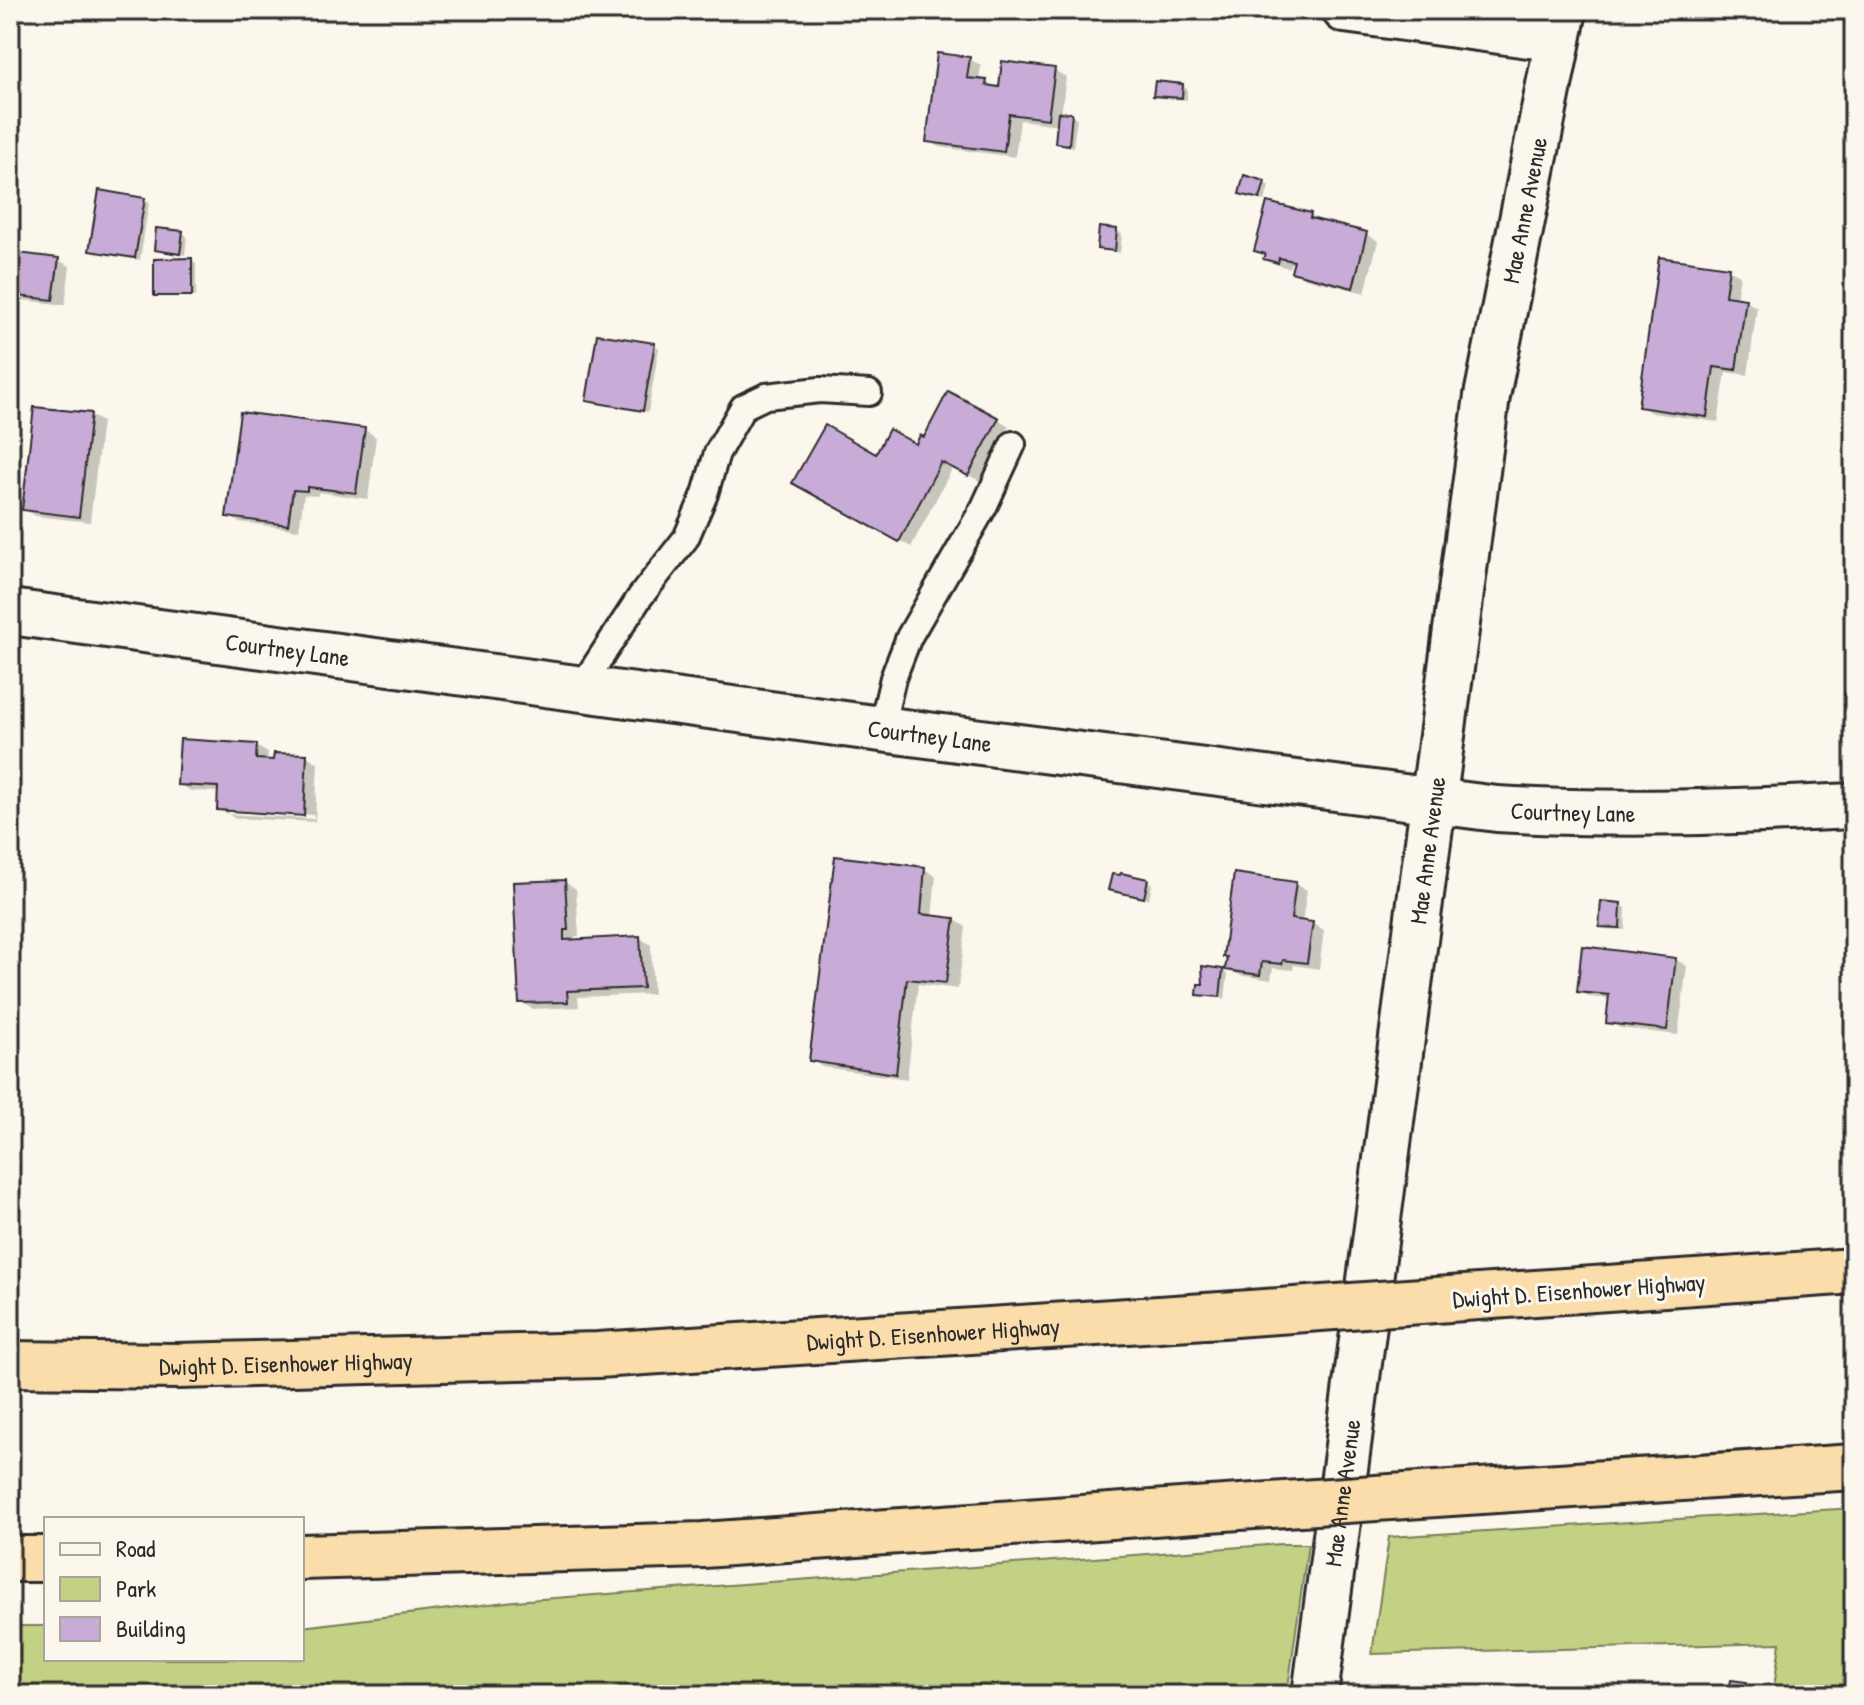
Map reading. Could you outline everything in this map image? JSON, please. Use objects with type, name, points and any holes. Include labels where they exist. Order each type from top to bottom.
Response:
[{"type":"highway","name":"Dwight D. Eisenhower Highway","points":[[10,1364],[208,1365],[598,1355],[1854,1271]]},
{"type":"highway","points":[[304,1557],[703,1545],[1854,1467]]},
{"type":"highway","points":[[10,1559],[44,1559]]},
{"type":"street","points":[[1345,10],[1561,25]]},
{"type":"street","name":"Mae Anne Avenue","points":[[1315,1695],[1487,396],[1561,25]]},
{"type":"street","name":"Courtney Lane","points":[[10,612],[1497,809],[1680,814],[1854,806]]},
{"type":"lane","points":[[580,689],[640,597],[686,538],[705,494],[717,453],[743,407],[766,396],[820,390],[869,393]]},
{"type":"lane","points":[[881,729],[893,678],[909,637],[984,507],[1013,444]]},
{"type":"green space","points":[[1854,1508],[1854,1695],[1773,1695],[1780,1643],[1372,1654],[1389,1537]]},
{"type":"green space","points":[[1308,1544],[1287,1695],[10,1695],[10,1626],[44,1626],[44,1661],[304,1661],[304,1627],[514,1601]]},
{"type":"building","points":[[937,53],[970,57],[967,78],[987,80],[986,85],[999,87],[1002,61],[1055,68],[1048,119],[1009,114],[1004,152],[926,142]]},
{"type":"building","points":[[1155,81],[1183,84],[1182,98],[1153,96]]},
{"type":"building","points":[[1058,112],[1072,113],[1069,145],[1055,143]]},
{"type":"building","points":[[1244,175],[1265,181],[1260,199],[1239,194]]},
{"type":"building","points":[[99,190],[145,198],[135,258],[89,251]]},
{"type":"building","points":[[1267,202],[1311,213],[1310,218],[1367,232],[1353,288],[1291,272],[1294,261],[1279,258],[1278,263],[1263,259],[1265,254],[1254,251]]},
{"type":"building","points":[[1099,227],[1117,229],[1115,251],[1097,249]]},
{"type":"building","points":[[156,228],[183,231],[180,254],[154,250]]},
{"type":"building","points":[[10,252],[59,258],[53,300],[10,295]]},
{"type":"building","points":[[1659,257],[1729,267],[1725,296],[1746,299],[1736,370],[1714,367],[1707,417],[1638,407]]},
{"type":"building","points":[[192,258],[192,296],[154,296],[154,259]]},
{"type":"building","points":[[597,334],[655,343],[643,411],[586,401]]},
{"type":"building","points":[[948,391],[999,418],[968,476],[941,462],[899,542],[792,483],[825,425],[876,454],[889,429],[916,444],[920,435],[924,437]]},
{"type":"building","points":[[34,407],[91,413],[79,517],[22,510]]},
{"type":"building","points":[[240,412],[365,428],[356,493],[307,487],[307,491],[293,490],[288,525],[226,517]]},
{"type":"building","points":[[180,739],[257,744],[256,759],[273,760],[274,753],[307,754],[304,816],[217,810],[218,787],[177,785]]},
{"type":"building","points":[[835,856],[925,867],[921,914],[955,918],[946,983],[907,979],[896,1074],[809,1061]]},
{"type":"building","points":[[1234,873],[1296,882],[1291,919],[1313,922],[1307,963],[1283,960],[1282,964],[1262,962],[1260,975],[1225,970],[1227,957],[1223,957]]},
{"type":"building","points":[[1112,874],[1148,879],[1144,898],[1108,890]]},
{"type":"building","points":[[565,880],[568,930],[564,930],[564,940],[640,936],[643,988],[567,991],[568,1002],[519,1003],[513,882]]},
{"type":"building","points":[[1601,901],[1621,903],[1620,928],[1599,927]]},
{"type":"building","points":[[1582,946],[1676,958],[1667,1030],[1606,1023],[1609,995],[1577,992]]},
{"type":"building","points":[[1202,966],[1223,969],[1220,997],[1197,995],[1198,984],[1203,984]]},
{"type":"building","points":[[1731,1680],[1747,1682],[1745,1695],[1728,1695]]}]
